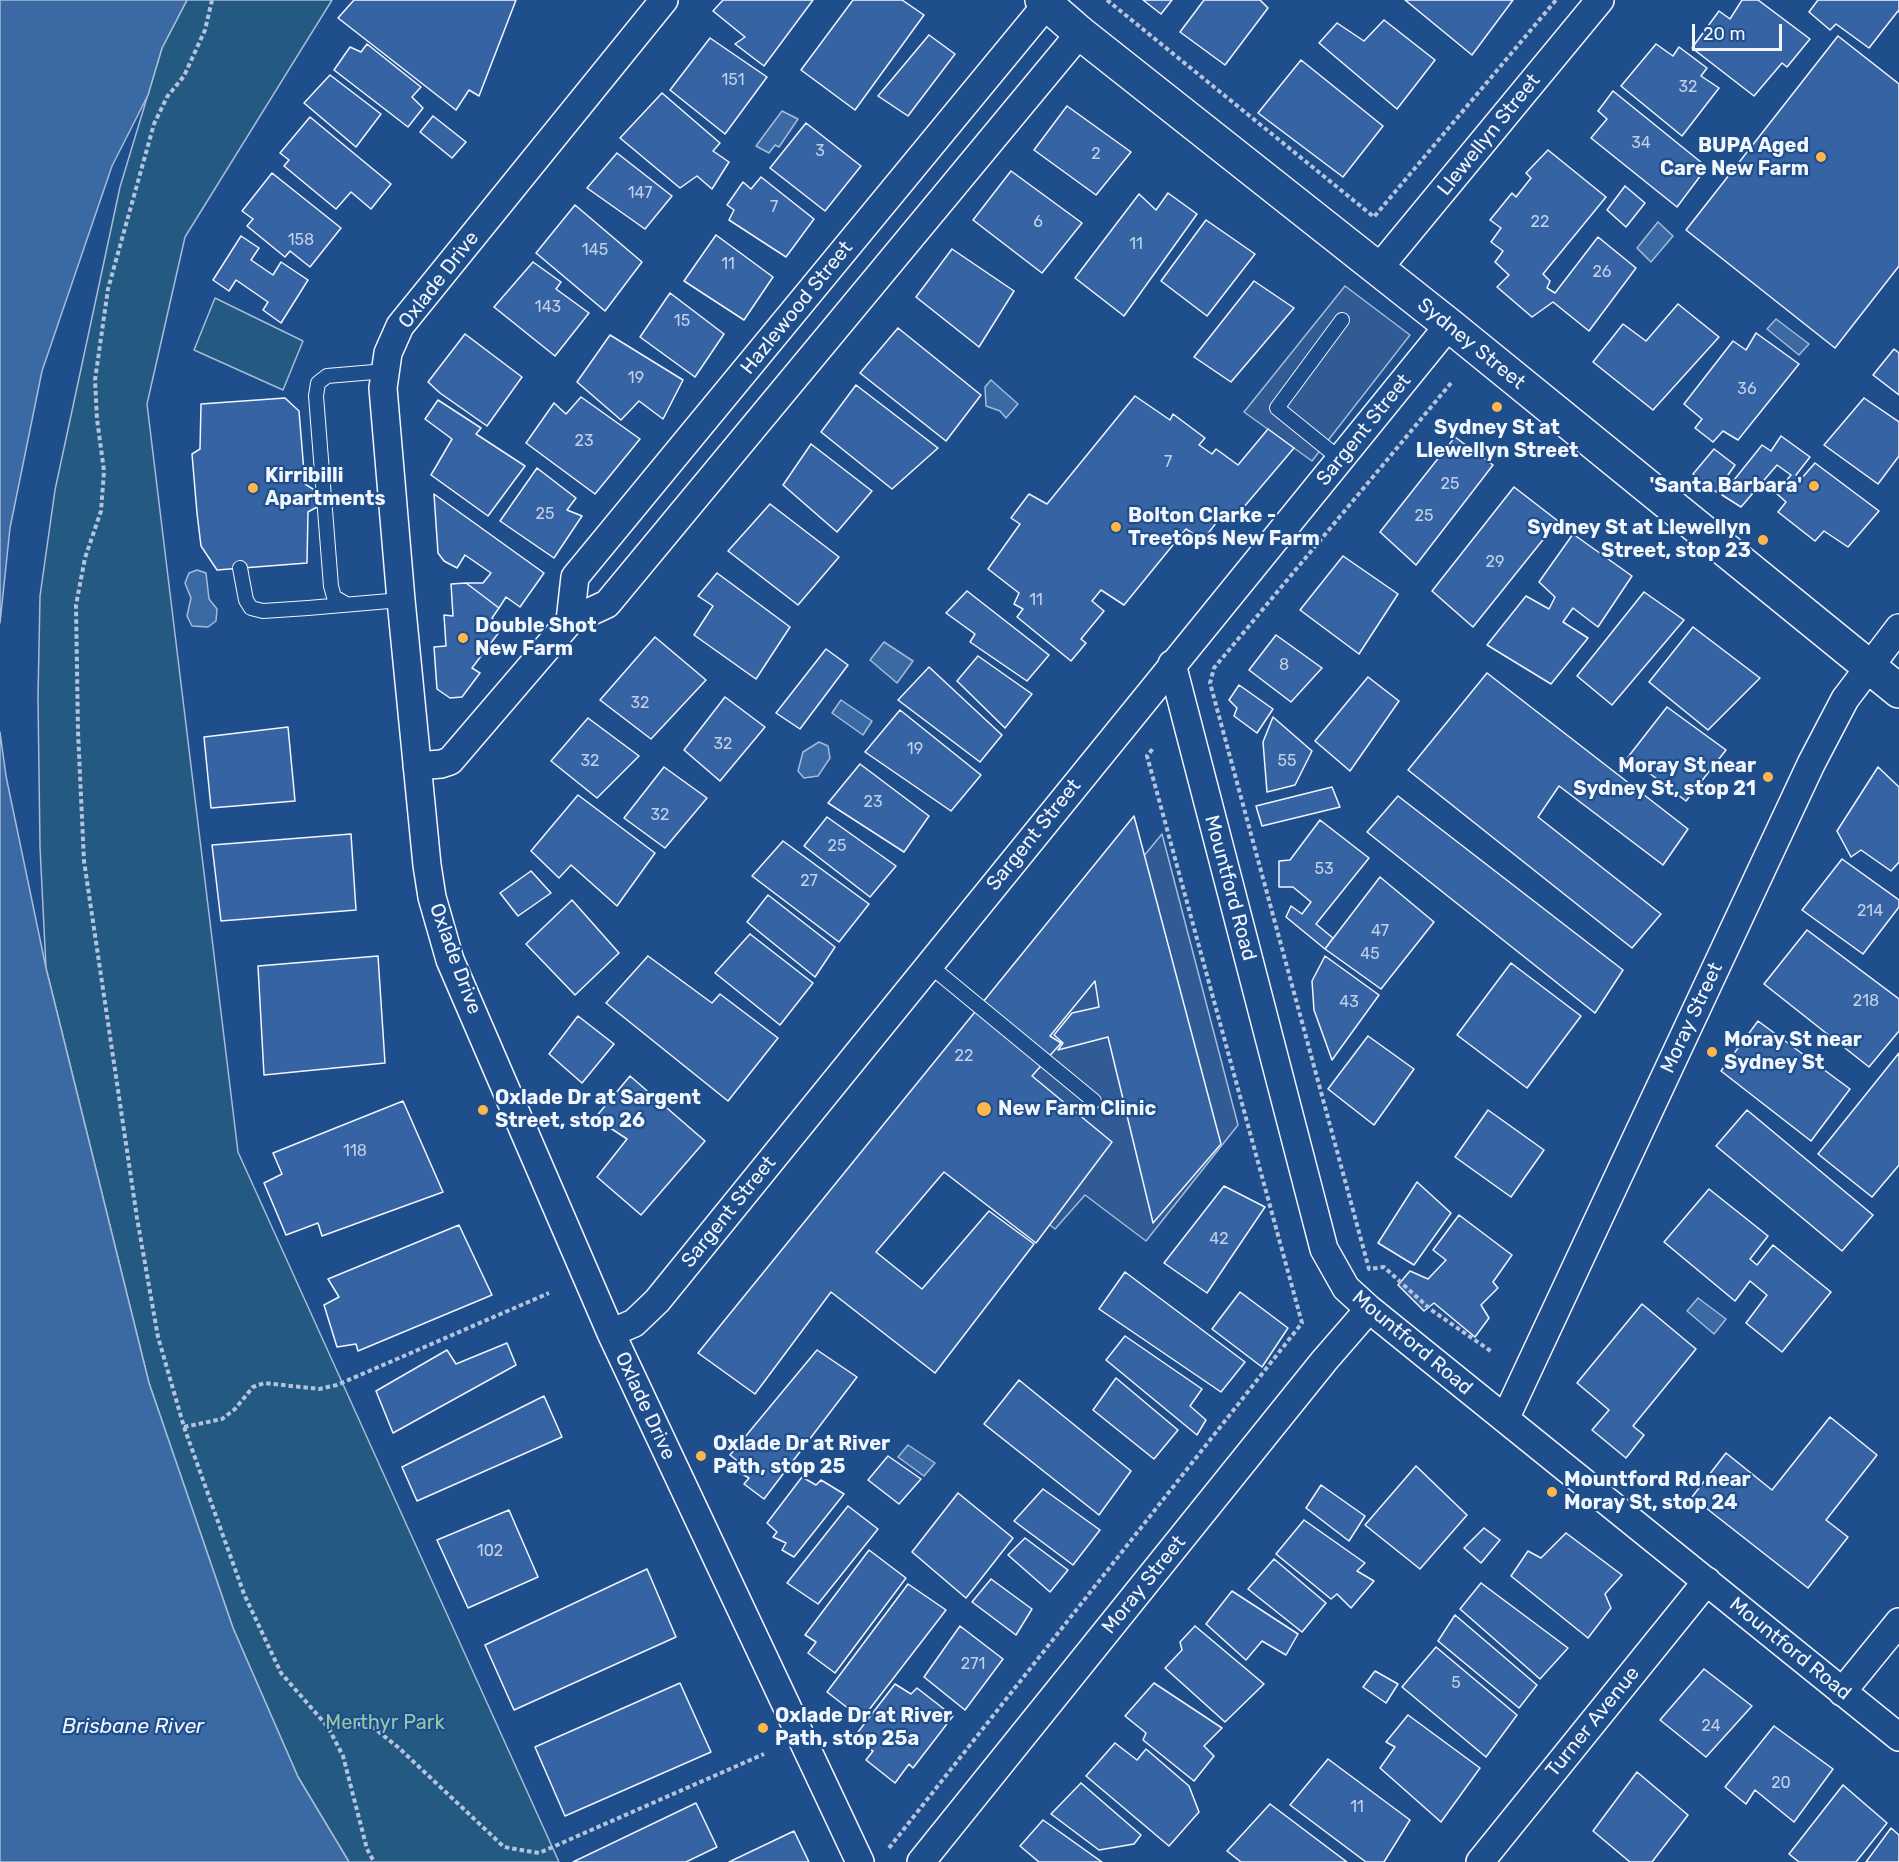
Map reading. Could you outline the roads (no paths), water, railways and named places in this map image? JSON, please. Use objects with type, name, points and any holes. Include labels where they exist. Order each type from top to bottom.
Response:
[{"type":"street","name":"Oxlade Drive","points":[[664,0],[400,326],[388,353],[383,388],[417,766],[432,897],[450,960],[612,1333],[860,1862]]},
{"type":"street","name":"Llewellyn Street","points":[[1378,269],[1600,0]]},
{"type":"street","name":"Sydney Street","points":[[1044,2],[1449,325],[1899,691]]},
{"type":"street","name":"Hazlewood Street","points":[[570,621],[575,577],[1044,2]]},
{"type":"street","points":[[417,766],[450,761],[570,621],[607,604],[1080,33]]},
{"type":"street","name":"Sargent Street","points":[[612,1333],[634,1323],[657,1301],[1449,325]]},
{"type":"street","name":"Moray Street","points":[[1505,1419],[1811,764],[1845,699],[1899,628]]},
{"type":"street","name":"Mountford Road","points":[[1172,664],[1324,1249],[1346,1288],[1369,1309],[1899,1737]]},
{"type":"street","name":"Moray Street","points":[[921,1862],[1324,1361],[1369,1309]]},
{"type":"street","name":"Turner Avenue","points":[[1480,1862],[1707,1581]]},
{"type":"street","points":[[1842,1692],[1899,1622]]},
{"type":"lane","points":[[1340,459],[1277,408],[1342,320]]},
{"type":"lane","points":[[346,604],[334,597],[331,586],[316,396],[318,383],[327,376],[386,371]]},
{"type":"lane","points":[[240,568],[246,600],[251,608],[263,611],[401,600]]},
{"type":"lane","points":[[929,965],[1094,1101]]},
{"type":"water","points":[[0,0],[187,0],[162,48],[148,95],[112,166],[42,371],[10,528],[0,623]]},
{"type":"water","points":[[782,111],[798,119],[779,147],[775,145],[769,153],[756,146]]},
{"type":"water","points":[[1658,222],[1673,236],[1651,262],[1637,248]]},
{"type":"water","points":[[1776,319],[1809,344],[1799,355],[1767,329]]},
{"type":"water","points":[[991,380],[1018,404],[1006,418],[1000,411],[986,406],[985,387]]},
{"type":"water","points":[[197,570],[206,573],[209,599],[217,609],[216,621],[208,627],[192,626],[187,616],[191,598],[185,583],[189,573]]},
{"type":"water","points":[[884,642],[913,661],[897,683],[870,660]]},
{"type":"water","points":[[841,700],[872,721],[863,735],[832,713]]},
{"type":"water","name":"Brisbane River","points":[[0,732],[6,776],[46,968],[149,1383],[233,1628],[298,1777],[349,1862],[0,1862]]},
{"type":"water","points":[[819,742],[828,746],[830,758],[818,776],[804,778],[798,771],[803,752]]},
{"type":"water","points":[[1698,1298],[1726,1319],[1714,1334],[1687,1311]]},
{"type":"water","points":[[908,1445],[935,1463],[924,1476],[898,1457]]},
{"type":"place","name":"BUPA Aged Care New Farm","points":[[1821,157]]},
{"type":"place","name":"Sydney St at Llewellyn Street","points":[[1497,407]]},
{"type":"place","name":"'Santa Barbara'","points":[[1814,486]]},
{"type":"place","name":"Kirribilli Apartments","points":[[253,488]]},
{"type":"place","name":"Bolton Clarke - Treetops New Farm","points":[[1116,527]]},
{"type":"place","name":"Sydney St at Llewellyn Street, stop 23","points":[[1763,540]]},
{"type":"place","name":"Double Shot New Farm","points":[[463,638]]},
{"type":"place","name":"Moray St near Sydney St, stop 21","points":[[1768,777]]},
{"type":"place","name":"Moray St near Sydney St","points":[[1712,1052]]},
{"type":"place","name":"New Farm Clinic","points":[[984,1109]]},
{"type":"place","name":"Oxlade Dr at Sargent Street, stop 26","points":[[483,1110]]},
{"type":"place","name":"Oxlade Dr at River Path, stop 25","points":[[701,1456]]},
{"type":"place","name":"Mountford Rd near Moray St, stop 24","points":[[1552,1492]]},
{"type":"place","name":"Oxlade Dr at River Path, stop 25a","points":[[763,1728]]},
{"type":"park label","name":"Merthyr Park","points":[[385,1723]]}]
